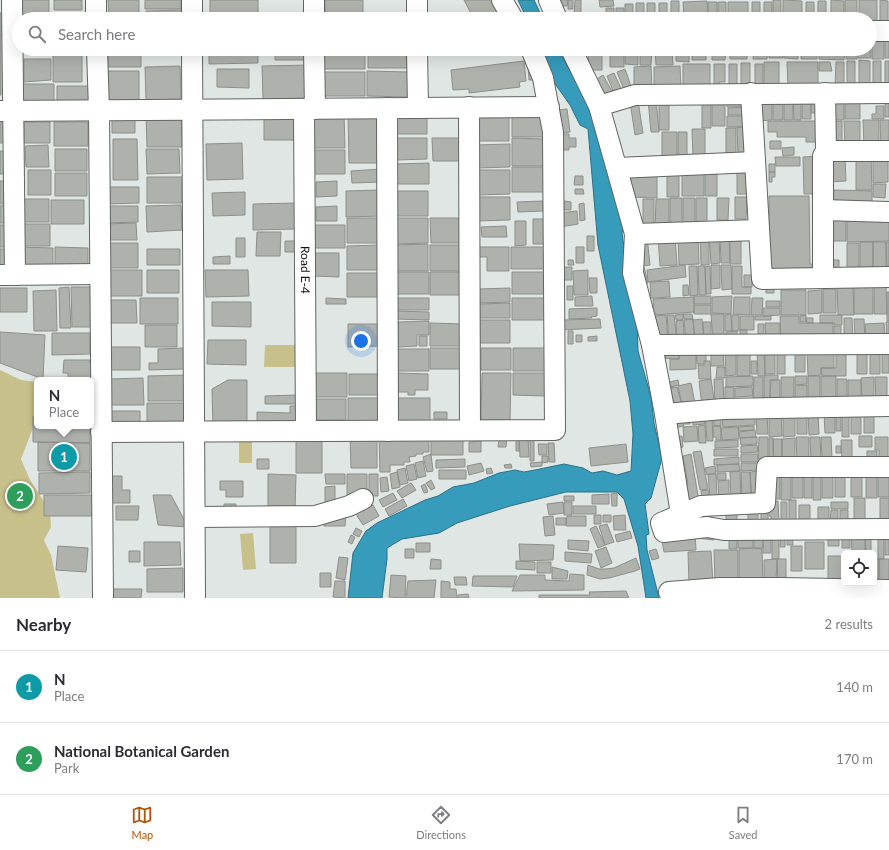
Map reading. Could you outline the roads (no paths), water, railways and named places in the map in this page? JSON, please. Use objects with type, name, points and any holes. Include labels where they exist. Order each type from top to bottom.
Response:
[{"type":"street","points":[[12,0],[7,111],[8,275],[100,274]]},
{"type":"street","points":[[96,0],[96,12]]},
{"type":"street","points":[[192,0],[192,12]]},
{"type":"street","points":[[314,0],[314,12]]},
{"type":"street","points":[[417,0],[417,12]]},
{"type":"street","points":[[502,0],[509,12]]},
{"type":"street","points":[[549,0],[554,12]]},
{"type":"street","points":[[877,31],[889,31]]},
{"type":"street","points":[[97,56],[103,598]]},
{"type":"street","points":[[192,56],[195,598]]},
{"type":"street","name":"Road E-4","points":[[306,431],[309,109],[313,56]]},
{"type":"street","points":[[417,56],[418,108]]},
{"type":"street","points":[[101,432],[555,430],[553,132],[543,78],[534,56]]},
{"type":"street","points":[[574,56],[599,106],[635,234],[633,273],[652,345],[681,514]]},
{"type":"street","points":[[751,93],[762,279],[889,277]]},
{"type":"street","points":[[824,278],[822,156],[826,151],[825,93]]},
{"type":"street","points":[[599,106],[635,95],[889,93]]},
{"type":"street","points":[[7,111],[549,107]]},
{"type":"street","points":[[387,108],[388,430]]},
{"type":"street","points":[[469,108],[470,430]]},
{"type":"street","points":[[826,151],[889,151]]},
{"type":"street","points":[[617,168],[755,162]]},
{"type":"street","points":[[824,210],[889,212]]},
{"type":"street","points":[[635,234],[759,230]]},
{"type":"street","points":[[652,345],[889,344]]},
{"type":"street","points":[[665,414],[723,409],[889,406]]},
{"type":"street","points":[[889,467],[767,467],[765,503],[701,506],[661,523],[664,532],[707,527],[724,530],[889,529]]},
{"type":"street","points":[[195,517],[315,516],[349,506],[363,499]]},
{"type":"street","points":[[669,592],[720,588],[783,588],[845,594],[889,590]]},
{"type":"water","points":[[518,0],[534,0],[540,12],[524,12]]},
{"type":"water","points":[[543,56],[562,56],[600,126],[625,223],[622,233],[629,285],[637,323],[638,351],[651,397],[654,423],[662,458],[651,498],[645,504],[649,534],[646,535],[647,550],[659,598],[646,598],[638,546],[624,499],[617,492],[566,492],[510,506],[457,523],[439,533],[402,539],[387,548],[382,598],[348,598],[353,553],[366,531],[377,523],[425,500],[438,496],[453,487],[474,483],[499,473],[515,470],[524,472],[564,464],[583,468],[592,473],[603,471],[617,475],[631,471],[633,434],[630,401],[598,245],[588,129],[580,125],[570,105],[551,78]]},
{"type":"place","name":"N","points":[[64,457]]},
{"type":"place","name":"National Botanical Garden","points":[[20,496]]}]
